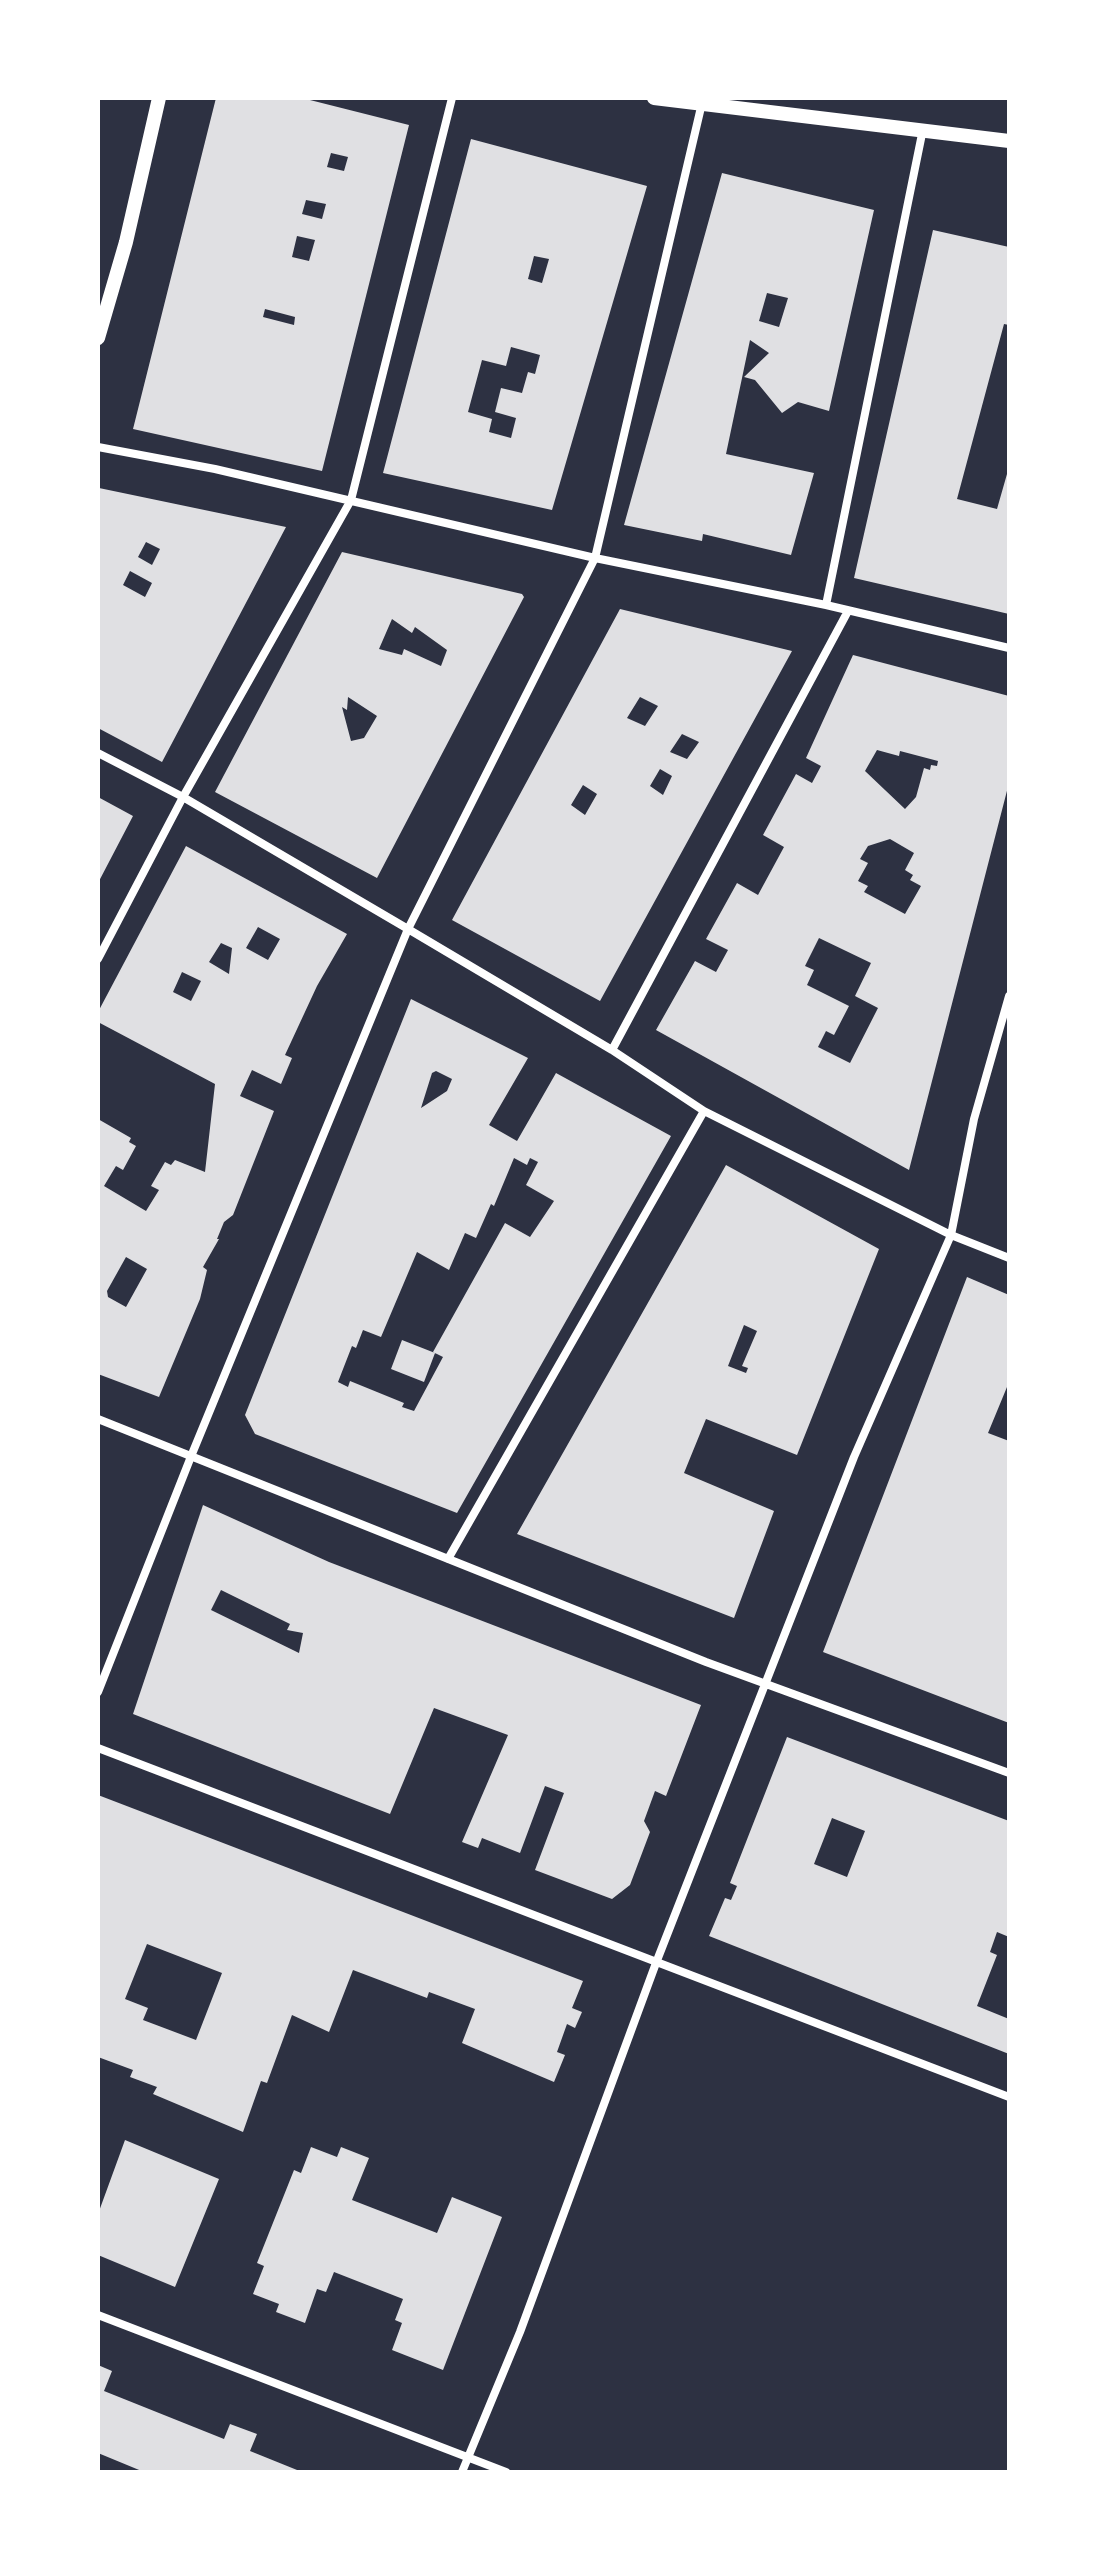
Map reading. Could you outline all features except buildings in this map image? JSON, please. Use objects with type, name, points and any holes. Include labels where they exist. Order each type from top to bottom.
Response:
[{"type":"street","points":[[98,338],[126,242],[159,98]]},
{"type":"street","points":[[98,959],[183,797],[351,500],[452,98]]},
{"type":"street","points":[[654,98],[703,100],[1009,141]]},
{"type":"street","points":[[98,1692],[192,1454],[408,929],[595,558],[703,100]]},
{"type":"street","points":[[826,605],[923,129]]},
{"type":"street","points":[[98,447],[215,469],[595,558],[826,605],[1009,648]]},
{"type":"street","points":[[612,1050],[848,611]]},
{"type":"street","points":[[98,753],[183,797],[408,929],[612,1050],[704,1111],[951,1235],[1009,1258]]},
{"type":"street","points":[[462,2472],[520,2332],[656,1963],[854,1457],[951,1235],[974,1119],[1009,996]]},
{"type":"street","points":[[448,1559],[704,1111]]},
{"type":"street","points":[[98,1419],[766,1685],[1009,1773]]},
{"type":"street","points":[[98,1748],[1009,2097]]},
{"type":"street","points":[[98,2315],[506,2472]]}]
